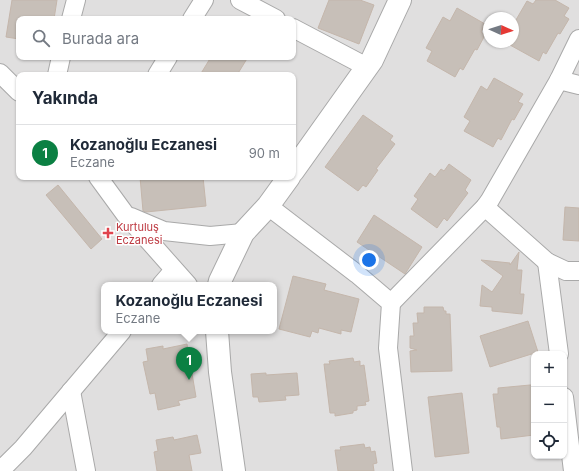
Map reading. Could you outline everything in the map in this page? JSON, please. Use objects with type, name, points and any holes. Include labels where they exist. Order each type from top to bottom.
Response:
[{"type":"street","points":[[72,16],[76,0]]},
{"type":"street","points":[[194,16],[204,0]]},
{"type":"street","points":[[240,0],[270,16]]},
{"type":"street","points":[[296,167],[372,60],[400,0]]},
{"type":"street","points":[[296,30],[367,67]]},
{"type":"street","points":[[403,471],[388,348],[391,303],[485,207],[490,200],[558,80],[579,39]]},
{"type":"street","points":[[58,72],[61,60]]},
{"type":"street","points":[[159,72],[166,60]]},
{"type":"street","points":[[0,73],[16,89]]},
{"type":"street","points":[[558,80],[579,85]]},
{"type":"street","points":[[100,180],[125,214],[185,282]]},
{"type":"street","points":[[220,282],[242,233],[268,206],[287,180]]},
{"type":"street","points":[[268,206],[357,274],[391,303]]},
{"type":"street","points":[[485,207],[547,262],[566,271],[579,271]]},
{"type":"street","points":[[125,214],[164,231],[210,236],[242,233]]},
{"type":"street","points":[[547,262],[558,351]]},
{"type":"street","points":[[164,282],[174,270]]},
{"type":"street","points":[[0,471],[23,448],[119,334]]},
{"type":"street","points":[[217,334],[220,372],[234,471]]},
{"type":"street","points":[[71,391],[86,471]]},
{"type":"street","points":[[567,422],[573,471]]},
{"type":"shaded area","points":[[0,0],[579,0],[579,471],[0,471]]},
{"type":"building","points":[[12,0],[57,0],[54,16],[16,16],[16,39],[6,37]]},
{"type":"building","points":[[329,0],[360,0],[374,5],[359,44],[318,28]]},
{"type":"building","points":[[536,0],[555,0],[569,8],[564,16],[569,19],[560,34],[558,33],[546,54],[543,52],[539,61],[515,48],[519,48],[519,15],[527,1],[533,4]]},
{"type":"building","points":[[457,8],[483,23],[481,32],[483,34],[483,39],[477,50],[475,49],[463,70],[460,68],[455,77],[427,61],[432,51],[426,48],[443,17],[450,21]]},
{"type":"building","points":[[209,60],[246,60],[239,72],[202,72]]},
{"type":"building","points":[[494,78],[523,94],[518,102],[523,104],[514,120],[512,119],[501,140],[498,138],[493,147],[464,131],[470,121],[464,117],[481,86],[487,90]]},
{"type":"building","points":[[363,115],[393,136],[390,140],[395,144],[376,169],[378,170],[366,187],[363,185],[358,191],[325,167]]},
{"type":"building","points":[[449,164],[471,180],[465,190],[468,193],[447,221],[444,218],[437,228],[411,209],[418,199],[414,196],[430,173],[435,177],[441,169],[444,171]]},
{"type":"building","points":[[140,180],[203,180],[206,206],[146,212],[143,211]]},
{"type":"building","points":[[58,185],[102,239],[91,249],[46,195]]},
{"type":"building","points":[[565,207],[579,208],[579,241],[563,240]]},
{"type":"building","points":[[374,215],[422,247],[405,274],[357,242]]},
{"type":"building","points":[[519,252],[517,270],[522,270],[520,294],[524,294],[522,314],[492,311],[492,307],[480,306],[482,285],[492,292],[503,276],[481,260],[510,263],[510,265]]},
{"type":"building","points":[[293,276],[326,284],[324,290],[359,299],[351,332],[341,330],[341,334],[319,328],[318,333],[312,331],[310,337],[279,329]]},
{"type":"building","points":[[424,307],[443,307],[446,314],[450,314],[452,371],[411,372],[410,351],[417,350],[410,348],[410,336],[414,336],[413,323],[418,323],[417,313],[424,313]]},
{"type":"building","points":[[528,321],[538,351],[531,351],[531,354],[490,367],[480,336]]},
{"type":"building","points":[[187,344],[196,397],[178,401],[180,405],[158,410],[155,393],[150,394],[143,362],[148,361],[146,349],[163,346],[163,349]]},
{"type":"building","points":[[353,358],[354,362],[360,361],[360,366],[364,365],[369,401],[365,402],[366,405],[357,406],[357,410],[353,411],[353,413],[335,416],[335,413],[330,413],[324,364],[330,364],[329,361]]},
{"type":"building","points":[[266,373],[266,375],[297,373],[299,395],[285,396],[286,400],[259,402],[258,397],[253,397],[251,374]]},
{"type":"building","points":[[531,385],[531,435],[501,439],[500,427],[497,427],[493,394],[498,394],[498,388]]},
{"type":"building","points":[[462,393],[469,453],[435,457],[428,397]]},
{"type":"building","points":[[197,435],[201,453],[189,455],[192,471],[157,471],[154,452],[158,451],[156,440],[173,437],[174,440]]},
{"type":"building","points":[[364,444],[365,448],[370,447],[371,452],[375,451],[377,463],[373,464],[374,471],[338,471],[335,450],[341,450],[340,447]]},
{"type":"place","name":"Kurtuluş Eczanesi","points":[[108,233]]},
{"type":"place","name":"Kozanoğlu Eczanesi","points":[[189,380]]}]
